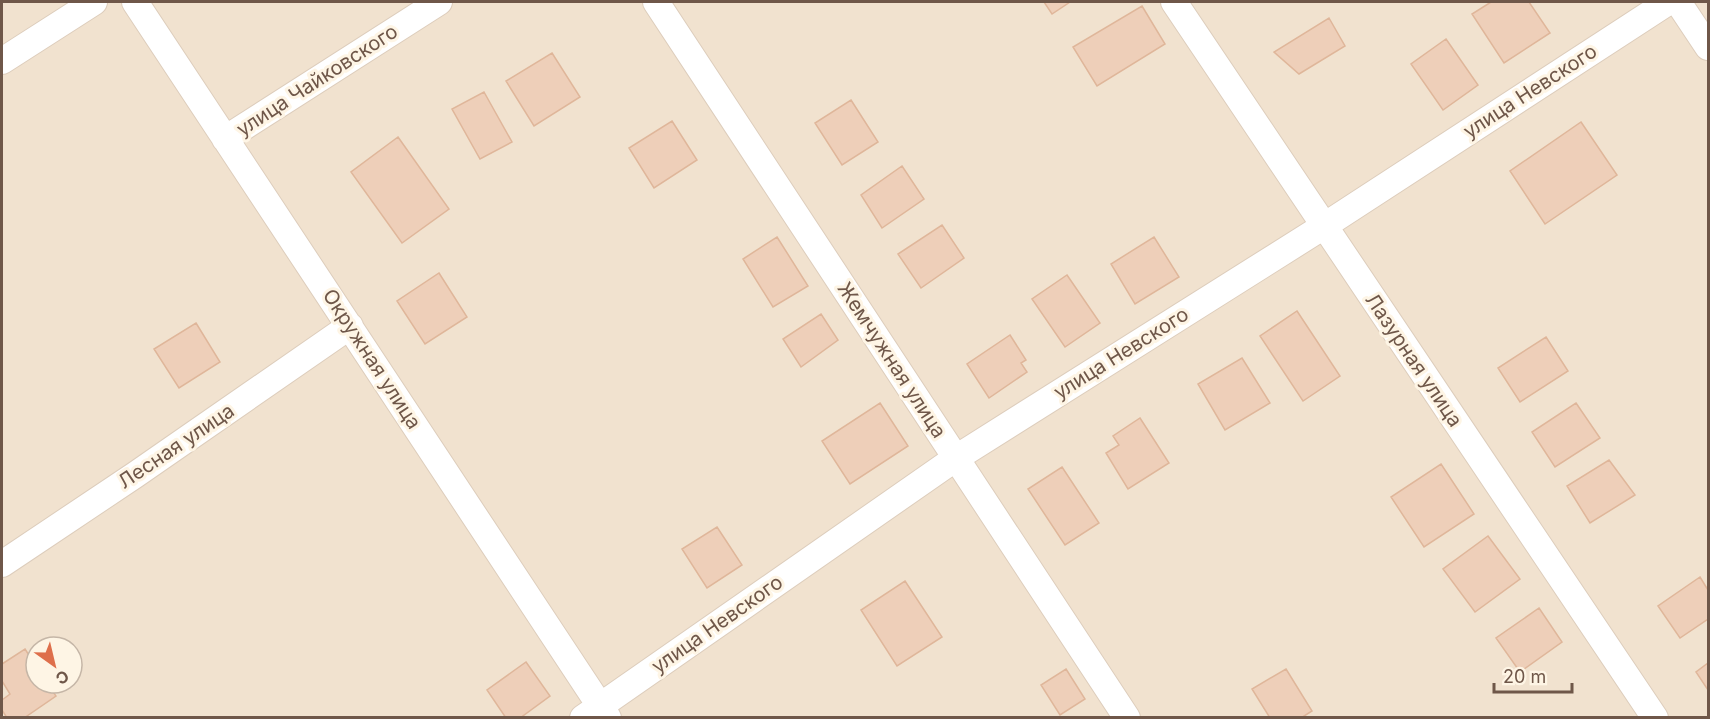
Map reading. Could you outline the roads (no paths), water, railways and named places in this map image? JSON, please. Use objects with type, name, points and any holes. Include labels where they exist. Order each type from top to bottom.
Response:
[{"type":"street","points":[[2,61],[94,2]]},
{"type":"street","name":"Окружная улица","points":[[135,2],[350,326],[597,714]]},
{"type":"street","name":"улица Чайковского","points":[[225,139],[439,2]]},
{"type":"street","name":"Жемчужная улица","points":[[656,2],[1127,717]]},
{"type":"street","name":"Лазурная улица","points":[[1174,2],[1655,717]]},
{"type":"street","name":"улица Невского","points":[[597,714],[956,458],[1324,226],[1668,2]]},
{"type":"street","points":[[1678,2],[1708,47]]},
{"type":"street","name":"Лесная улица","points":[[2,564],[126,482],[350,326]]}]
